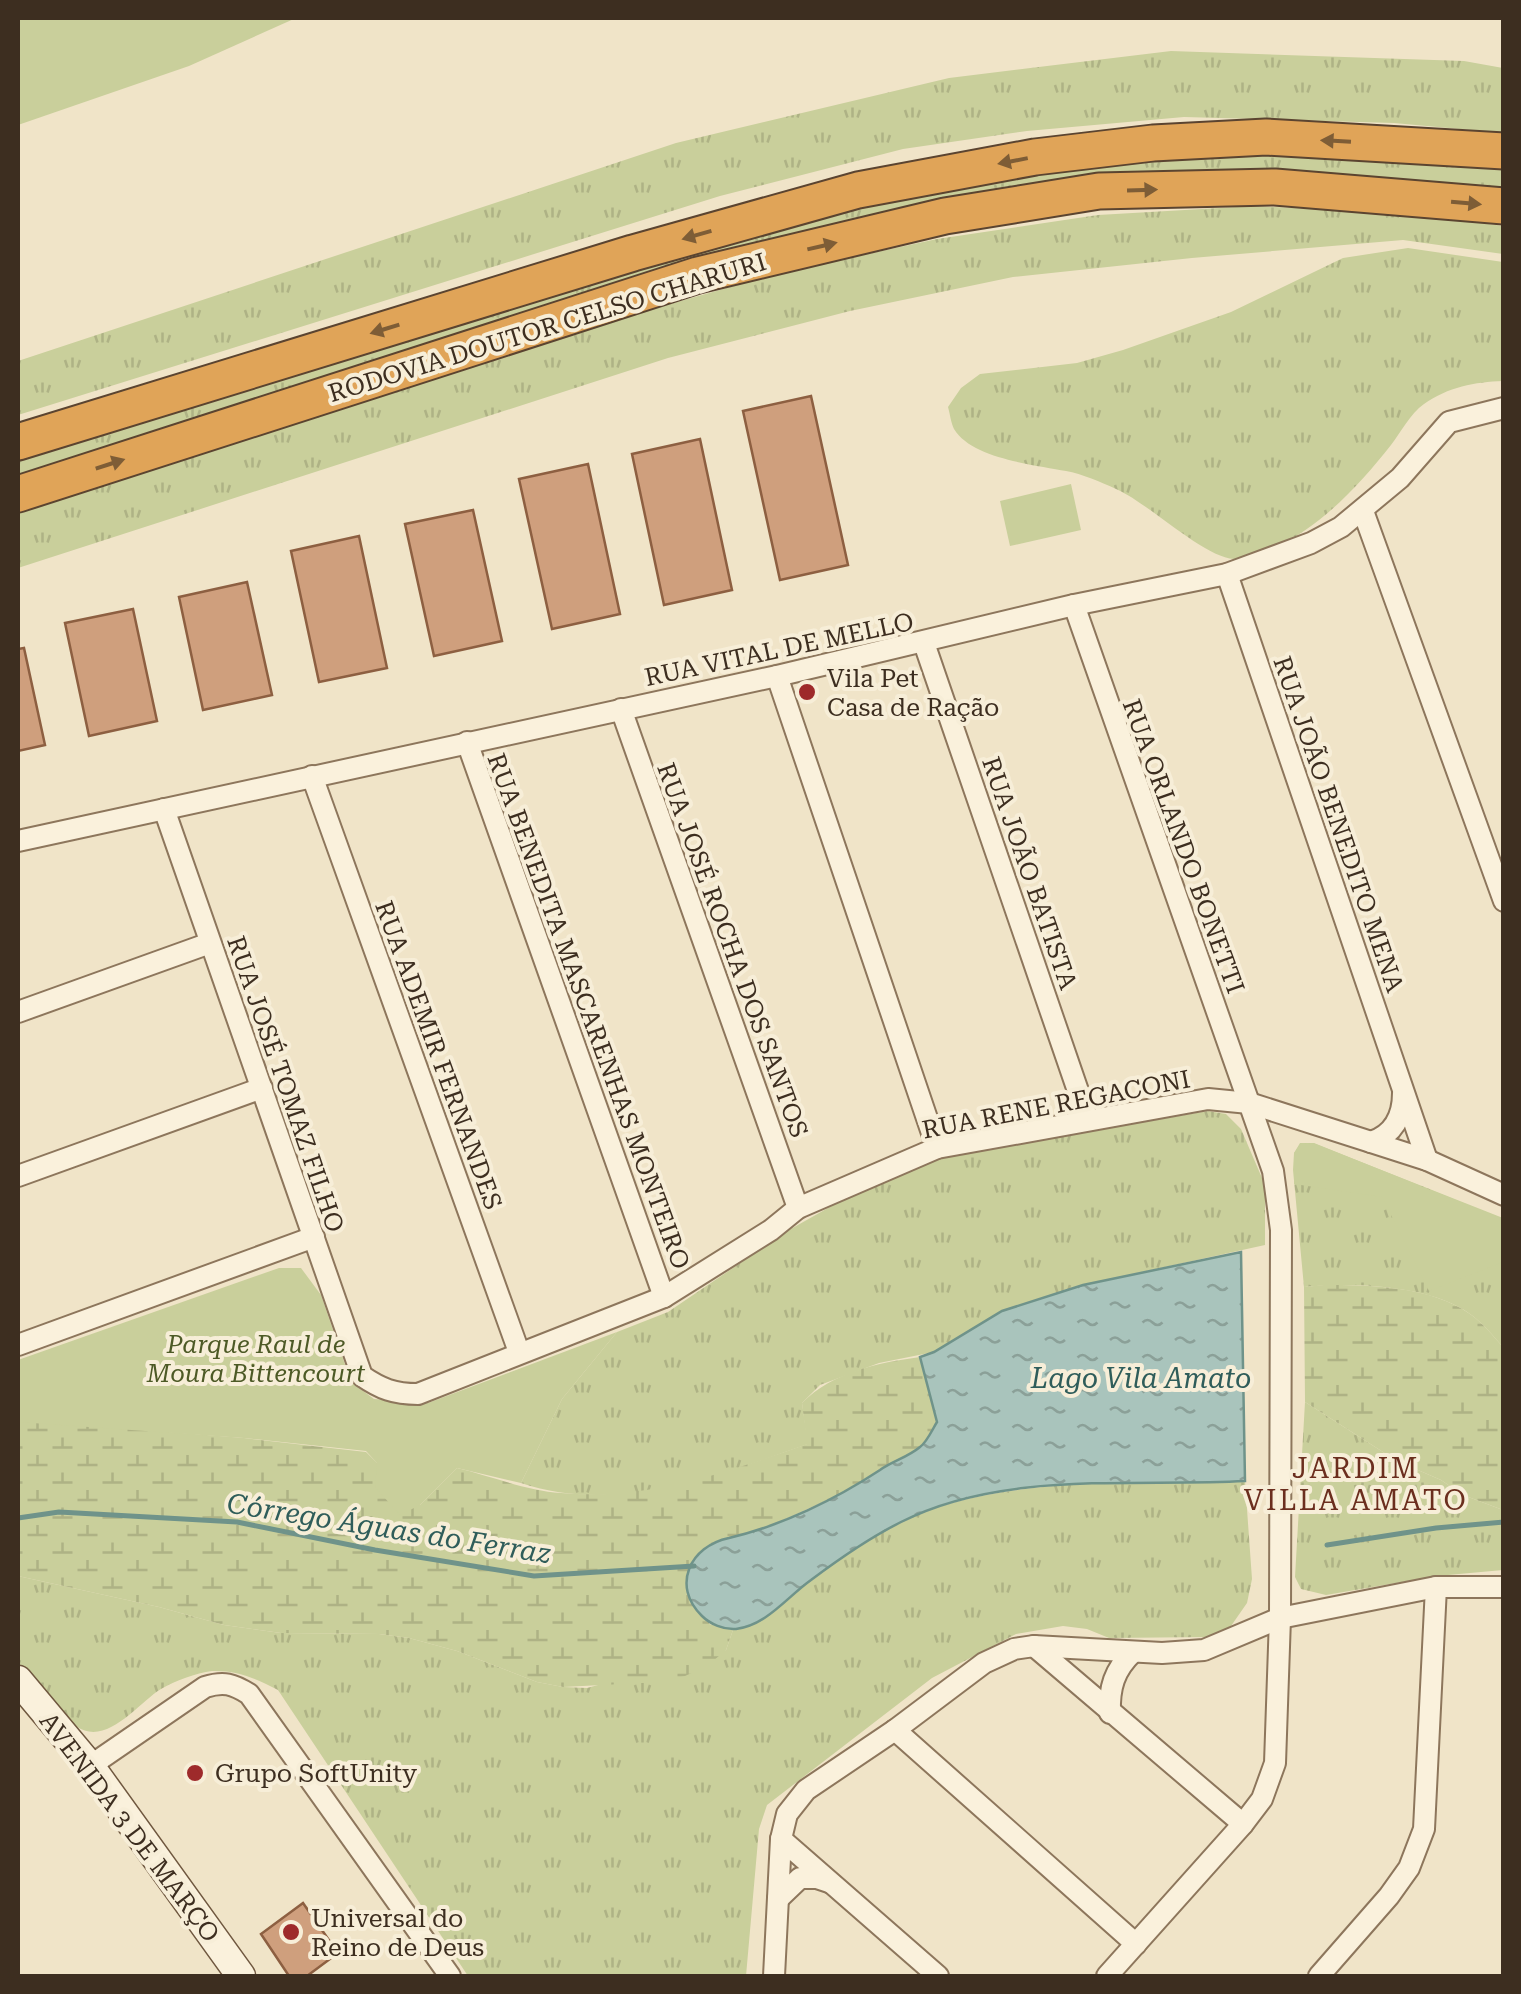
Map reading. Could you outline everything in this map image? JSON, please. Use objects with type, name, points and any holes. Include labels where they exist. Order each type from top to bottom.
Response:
[{"type":"highway","name":"RODOVIA DOUTOR CELSO CHARURI","points":[[18,442],[633,253],[858,190],[1035,157],[1153,143],[1266,138],[1504,150]]},
{"type":"highway","name":"RODOVIA DOUTOR CELSO CHARURI","points":[[18,494],[698,275],[945,216],[1099,192],[1260,187],[1504,206]]},
{"type":"street","points":[[1500,408],[1504,428]]},
{"type":"street","name":"RUA VITAL DE MELLO","points":[[18,842],[1227,574],[1311,543],[1364,511],[1450,422],[1500,408]]},
{"type":"street","points":[[1364,511],[1504,901]]},
{"type":"street","name":"RUA JOÃO BENEDITO MENA","points":[[1227,574],[1426,1160]]},
{"type":"street","name":"RUA ORLANDO BONETTI","points":[[1074,605],[1273,1171],[1281,1230],[1280,1618],[1275,1763],[1262,1799],[1244,1824],[1107,1976]]},
{"type":"street","name":"RUA JOÃO BATISTA","points":[[924,642],[1088,1120]]},
{"type":"street","points":[[778,676],[936,1148]]},
{"type":"street","name":"RUA JOSÉ ROCHA DOS SANTOS","points":[[621,709],[798,1208]]},
{"type":"street","name":"RUA BENEDITA MASCARENHAS MONTEIRO","points":[[467,742],[664,1297]]},
{"type":"street","name":"RUA ADEMIR FERNANDES","points":[[312,776],[519,1352]]},
{"type":"street","name":"RUA JOSÉ TOMAZ FILHO","points":[[164,809],[362,1376]]},
{"type":"street","points":[[18,1012],[210,943]]},
{"type":"street","points":[[18,1176],[262,1088]]},
{"type":"street","points":[[1371,1142],[1388,1134],[1397,1122],[1403,1091]]},
{"type":"street","name":"RUA RENE REGACONI","points":[[362,1376],[397,1394],[418,1394],[664,1297],[771,1230],[798,1208],[936,1148],[1208,1099],[1248,1103],[1371,1142],[1426,1160],[1504,1195]]},
{"type":"street","points":[[18,1345],[314,1237]]},
{"type":"street","points":[[1280,1582],[1292,1598],[1322,1610]]},
{"type":"street","points":[[774,1976],[780,1839],[787,1814],[806,1790],[895,1730],[984,1662],[1014,1649],[1034,1646],[1132,1652],[1204,1650],[1280,1618],[1436,1588],[1504,1586]]},
{"type":"street","points":[[1319,1976],[1409,1868],[1424,1829],[1436,1588]]},
{"type":"street","points":[[1034,1646],[1244,1824]]},
{"type":"street","points":[[1110,1713],[1114,1680],[1132,1652]]},
{"type":"street","name":"AVENIDA 3 DE MARÇO","points":[[18,1680],[90,1766],[240,1976]]},
{"type":"street","points":[[90,1766],[205,1687],[220,1682],[235,1684],[249,1694],[450,1976]]},
{"type":"street","points":[[895,1730],[1136,1944]]},
{"type":"street","points":[[780,1839],[938,1976]]},
{"type":"street","points":[[778,1899],[800,1878],[830,1883]]},
{"type":"green space","points":[[18,18],[296,18],[189,66],[18,125]]},
{"type":"green space","points":[[1171,51],[1464,61],[1503,68],[1503,133],[1394,123],[1184,117],[1027,131],[903,149],[720,196],[18,415],[18,361],[676,143],[949,78]]},
{"type":"green space","points":[[1228,154],[1325,155],[1503,167],[1503,194],[1413,181],[1330,176],[1081,184],[18,480],[18,455],[793,219],[1046,164]]},
{"type":"green space","points":[[1254,206],[1416,214],[1503,226],[1503,254],[1403,240],[1192,258],[1013,277],[850,311],[668,358],[18,568],[18,506],[574,331],[780,273],[937,239],[1098,215]]},
{"type":"green space","points":[[1408,248],[1503,262],[1503,381],[1462,386],[1424,404],[1340,502],[1310,527],[1262,553],[1239,559],[1221,556],[1116,489],[1078,474],[989,454],[963,439],[953,427],[948,407],[961,388],[980,374],[1077,363],[1123,350],[1231,312],[1343,258]]},
{"type":"green space","points":[[1071,484],[1081,530],[1010,546],[1000,501]]},
{"type":"green space","points":[[1208,1111],[1226,1114],[1241,1129],[1265,1185],[1265,1245],[1083,1285],[1002,1311],[934,1352],[879,1363],[820,1385],[802,1403],[808,1444],[738,1468],[630,1493],[557,1492],[521,1483],[562,1399],[617,1332],[668,1312],[789,1230],[860,1190],[945,1156]]},
{"type":"green space","points":[[1300,1143],[1313,1143],[1503,1218],[1503,1347],[1470,1314],[1434,1297],[1367,1286],[1304,1287],[1293,1170],[1294,1153]]},
{"type":"green space","points":[[1314,1143],[1503,1219],[1503,1262],[1429,1291],[1382,1197],[1294,1184],[1294,1153],[1301,1144]]},
{"type":"green space","name":"Parque Raul de Moura Bittencourt","points":[[279,1268],[301,1268],[321,1295],[351,1382],[374,1399],[428,1403],[617,1332],[562,1399],[521,1483],[457,1468],[420,1505],[400,1515],[375,1487],[377,1463],[366,1451],[18,1422],[18,1360]]},
{"type":"green space","points":[[1304,1287],[1380,1287],[1437,1298],[1475,1318],[1503,1347],[1503,1510],[1463,1495],[1441,1480],[1397,1461],[1305,1402]]},
{"type":"green space","points":[[920,1357],[937,1422],[923,1446],[860,1485],[742,1535],[709,1624],[733,1630],[726,1650],[707,1666],[661,1682],[563,1687],[537,1682],[457,1651],[409,1638],[281,1633],[224,1625],[18,1576],[20,1420],[366,1452],[420,1505],[457,1468],[548,1492],[625,1493],[717,1474],[807,1444],[802,1403],[814,1392],[856,1371]]},
{"type":"green space","points":[[1305,1402],[1397,1461],[1441,1480],[1463,1495],[1503,1510],[1503,1570],[1437,1576],[1326,1595],[1301,1589],[1295,1577]]},
{"type":"green space","points":[[1135,1480],[1245,1481],[1252,1579],[1247,1603],[1231,1626],[1209,1637],[1109,1638],[1087,1629],[1063,1626],[1016,1634],[932,1678],[767,1805],[759,1829],[746,1976],[468,1976],[278,1690],[238,1674],[206,1672],[161,1689],[110,1728],[87,1731],[60,1713],[18,1664],[18,1576],[224,1625],[281,1633],[409,1638],[457,1651],[537,1682],[587,1688],[726,1650],[733,1630],[762,1616],[881,1533],[941,1506],[1004,1492]]},
{"type":"water","name":"Lago Vila Amato","points":[[1241,1252],[1245,1481],[1070,1484],[982,1494],[889,1528],[832,1564],[767,1616],[747,1626],[718,1626],[705,1619],[693,1604],[688,1592],[689,1569],[704,1549],[808,1510],[923,1445],[937,1422],[920,1357],[1002,1311],[1083,1285]]},
{"type":"building","points":[[811,396],[848,565],[780,580],[743,411]]},
{"type":"building","points":[[700,439],[732,590],[664,605],[632,454]]},
{"type":"building","points":[[588,464],[620,614],[552,629],[519,479]]},
{"type":"building","points":[[473,510],[502,641],[434,656],[405,524]]},
{"type":"building","points":[[359,536],[387,668],[319,682],[291,551]]},
{"type":"building","points":[[247,582],[272,695],[203,710],[179,597]]},
{"type":"building","points":[[133,609],[157,721],[89,736],[65,623]]},
{"type":"building","points":[[24,648],[45,745],[18,751],[18,649]]},
{"type":"building","points":[[303,1903],[338,1953],[307,1976],[289,1976],[261,1934]]},
{"type":"waterway","name":"Córrego Águas do Ferraz","points":[[18,1518],[59,1512],[237,1522],[534,1576],[694,1566]]},
{"type":"waterway","name":"Córrego Águas do Ferraz","points":[[1327,1545],[1504,1522]]},
{"type":"place","name":"Vila Pet Casa de Ração","points":[[807,692]]},
{"type":"place","name":"Grupo SoftUnity","points":[[195,1773]]},
{"type":"place","name":"Universal do Reino de Deus","points":[[291,1932]]},
{"type":"district","name":"JARDIM VILLA AMATO","points":[[1356,1484]]}]
